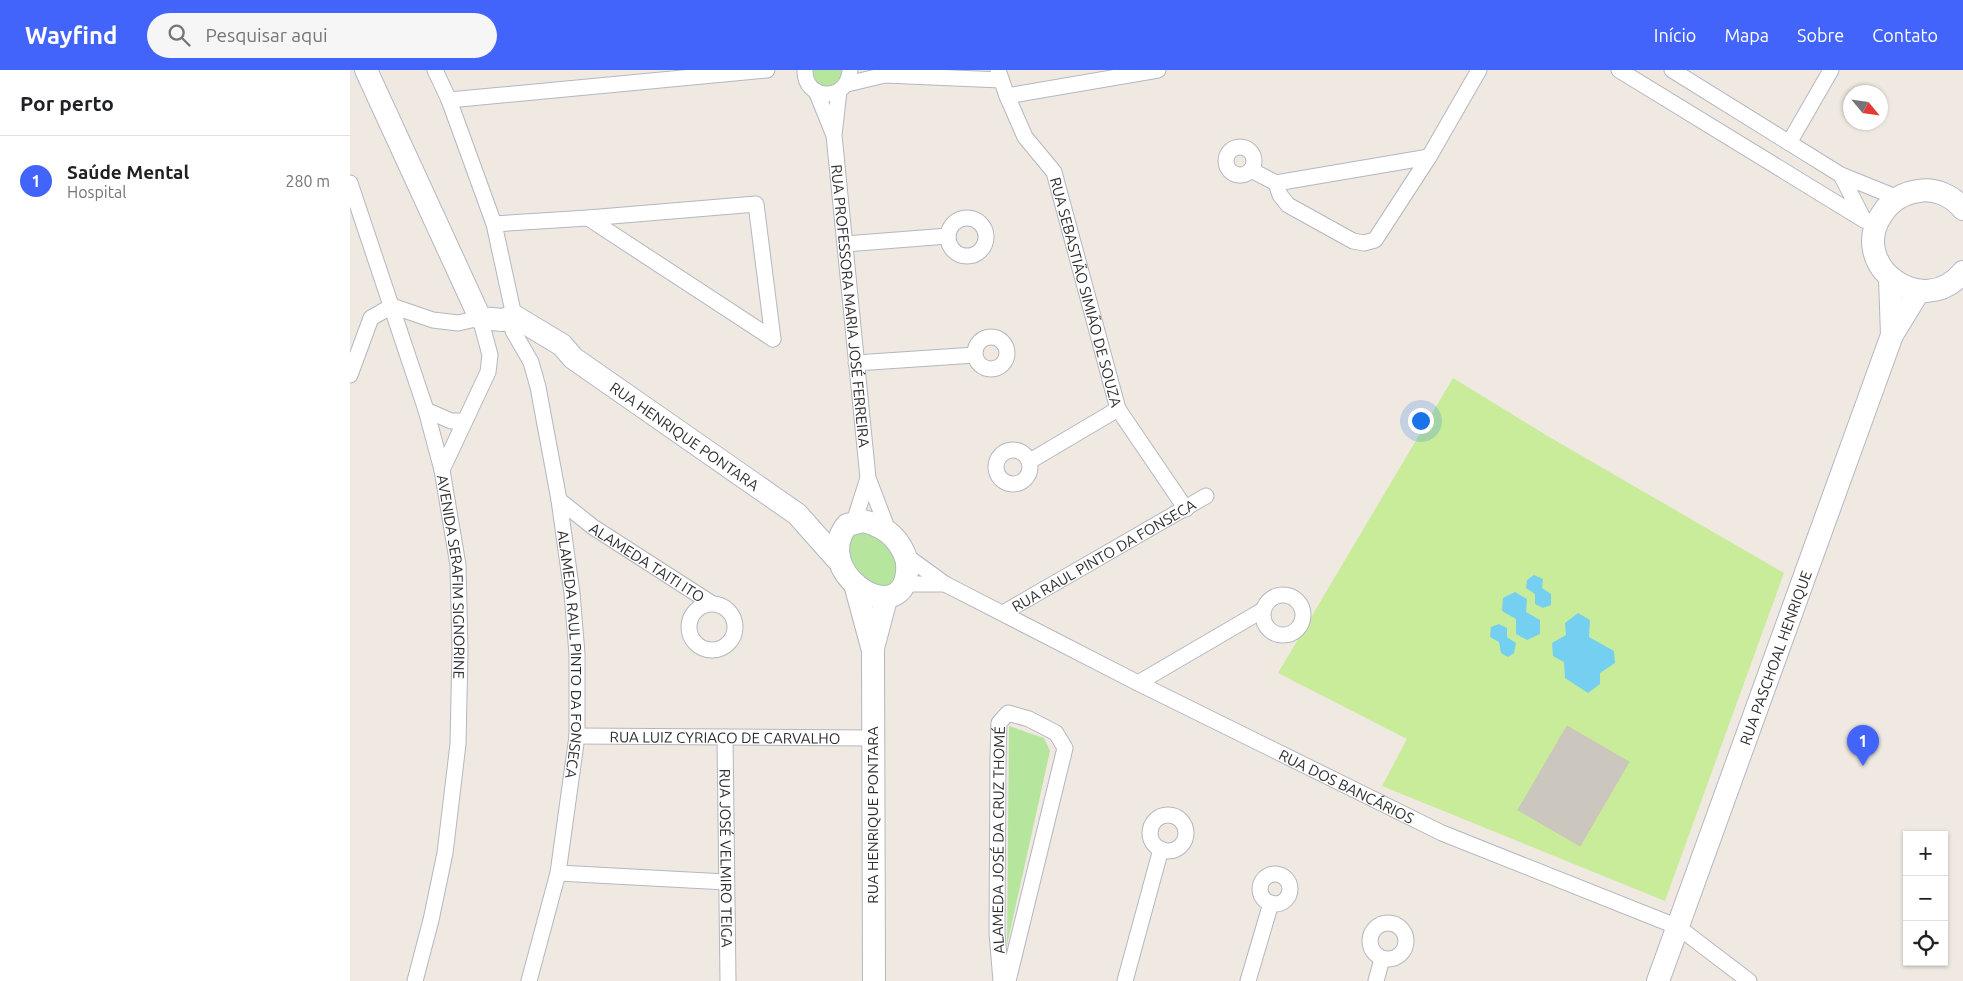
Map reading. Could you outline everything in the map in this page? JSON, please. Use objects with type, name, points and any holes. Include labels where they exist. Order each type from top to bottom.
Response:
[{"type":"street","points":[[366,70],[480,318],[490,355],[488,372],[463,421],[442,470]]},
{"type":"street","name":"ALAMEDA RAUL PINTO DA FONSECA","points":[[435,70],[449,100],[494,224],[510,322],[531,362],[538,387],[559,500],[572,593],[577,654],[577,736],[558,873],[528,981]]},
{"type":"street","points":[[449,100],[767,70]]},
{"type":"street","name":"RUA PROFESSORA MARIA JOSÉ FERREIRA","points":[[805,70],[807,81],[816,91],[834,135],[868,478],[889,533]]},
{"type":"street","points":[[1007,96],[1158,70]]},
{"type":"street","points":[[1276,184],[1280,195],[1288,205],[1353,241],[1364,243],[1375,240],[1429,157],[1479,70]]},
{"type":"street","points":[[1619,70],[1869,228]]},
{"type":"street","points":[[1789,143],[1830,70]]},
{"type":"street","points":[[1677,71],[1841,175],[1898,198]]},
{"type":"street","points":[[816,91],[824,94],[845,82],[879,73],[1000,75]]},
{"type":"street","name":"RUA SEBASTIÃO SIMIÃO DE SOUZA","points":[[1000,75],[1025,137],[1054,172],[1118,409],[1186,509]]},
{"type":"street","name":"RUA PROFESSORA MARIA JOSÉ FERREIRA","points":[[834,135],[845,82]]},
{"type":"street","points":[[1251,170],[1276,184],[1429,157]]},
{"type":"street","points":[[1841,175],[1869,228],[1874,251],[1880,266],[1890,279],[1904,287],[1919,291],[1933,290],[1947,286],[1963,272]]},
{"type":"street","name":"AVENIDA SERAFIM SIGNORINE","points":[[350,183],[426,410],[442,470],[458,565],[460,651],[458,744],[445,853],[431,920],[415,981]]},
{"type":"street","points":[[1869,228],[1878,220],[1887,206],[1910,192],[1924,190],[1938,192],[1950,198],[1963,209]]},
{"type":"street","points":[[494,224],[756,204],[773,339],[588,218]]},
{"type":"street","points":[[845,244],[948,236]]},
{"type":"street","name":"RUA PASCHOAL HENRIQUE","points":[[1890,279],[1892,335]]},
{"type":"street","name":"RUA PASCHOAL HENRIQUE","points":[[1658,981],[1892,335],[1919,291]]},
{"type":"street","points":[[350,375],[371,318],[392,306],[434,320],[458,323],[480,318],[510,322]]},
{"type":"street","name":"RUA HENRIQUE PONTARA","points":[[510,322],[562,345],[573,358],[797,514],[838,559]]},
{"type":"street","points":[[856,364],[975,355]]},
{"type":"street","points":[[1030,461],[1118,409]]},
{"type":"street","points":[[426,410],[450,421],[463,421]]},
{"type":"street","name":"RUA PROFESSORA MARIA JOSÉ FERREIRA","points":[[850,523],[868,478]]},
{"type":"street","name":"RUA RAUL PINTO DA FONSECA","points":[[1003,614],[1206,496]]},
{"type":"street","name":"ALAMEDA TAITI ITO","points":[[559,500],[593,527],[711,603]]},
{"type":"street","name":"RUA HENRIQUE PONTARA","points":[[797,514],[817,521],[850,523]]},
{"type":"street","points":[[862,521],[872,523],[889,533],[900,545],[908,565],[905,584],[897,594],[886,598],[874,595],[855,584],[838,559],[838,542],[841,532],[850,523],[862,521]]},
{"type":"street","name":"RUA DOS BANCÁRIOS","points":[[905,555],[945,584],[1138,683],[1442,833],[1678,927],[1748,981]]},
{"type":"street","name":"RUA HENRIQUE PONTARA","points":[[855,584],[872,648],[874,981]]},
{"type":"street","name":"RUA DOS BANCÁRIOS","points":[[905,584],[945,584]]},
{"type":"street","name":"RUA HENRIQUE PONTARA","points":[[872,648],[886,598]]},
{"type":"street","points":[[1138,683],[1263,610]]},
{"type":"street","name":"ALAMEDA JOSÉ DA CRUZ THOMÉ","points":[[1001,981],[997,932],[998,758],[999,723],[1008,713],[1029,718],[1056,733],[1065,748],[1008,981]]},
{"type":"street","name":"RUA LUIZ CYRIACO DE CARVALHO","points":[[577,736],[872,738]]},
{"type":"street","name":"RUA JOSÉ VELMIRO TEIGA","points":[[725,737],[728,981]]},
{"type":"street","points":[[1125,981],[1162,849]]},
{"type":"street","points":[[558,873],[726,882]]},
{"type":"street","points":[[1248,981],[1271,903]]},
{"type":"street","points":[[1376,981],[1382,959]]},
{"type":"green space","points":[[811,70],[844,70],[841,81],[827,89],[813,81]]},
{"type":"green space","points":[[1453,378],[1551,438],[1784,573],[1665,901],[1382,786],[1407,739],[1278,673]]},
{"type":"green space","points":[[864,526],[893,550],[899,574],[889,589],[858,578],[843,543]]},
{"type":"green space","points":[[1009,726],[1044,738],[1050,751],[1007,945]]},
{"type":"water","points":[[1534,575],[1543,579],[1542,588],[1551,594],[1551,605],[1543,608],[1535,604],[1535,594],[1526,588],[1527,580]]},
{"type":"water","points":[[1515,592],[1527,599],[1526,612],[1540,620],[1540,634],[1527,640],[1516,634],[1516,619],[1502,611],[1503,598]]},
{"type":"water","points":[[1578,613],[1590,620],[1589,637],[1614,651],[1615,663],[1600,673],[1600,684],[1588,693],[1565,678],[1564,662],[1553,656],[1552,643],[1566,635],[1565,623]]},
{"type":"water","points":[[1499,624],[1507,628],[1507,637],[1516,643],[1514,653],[1508,657],[1501,653],[1499,642],[1490,637],[1491,627]]},
{"type":"building","points":[[1567,726],[1629,762],[1580,846],[1518,810]]},
{"type":"place","name":"Saúde Mental","points":[[1863,766]]}]
